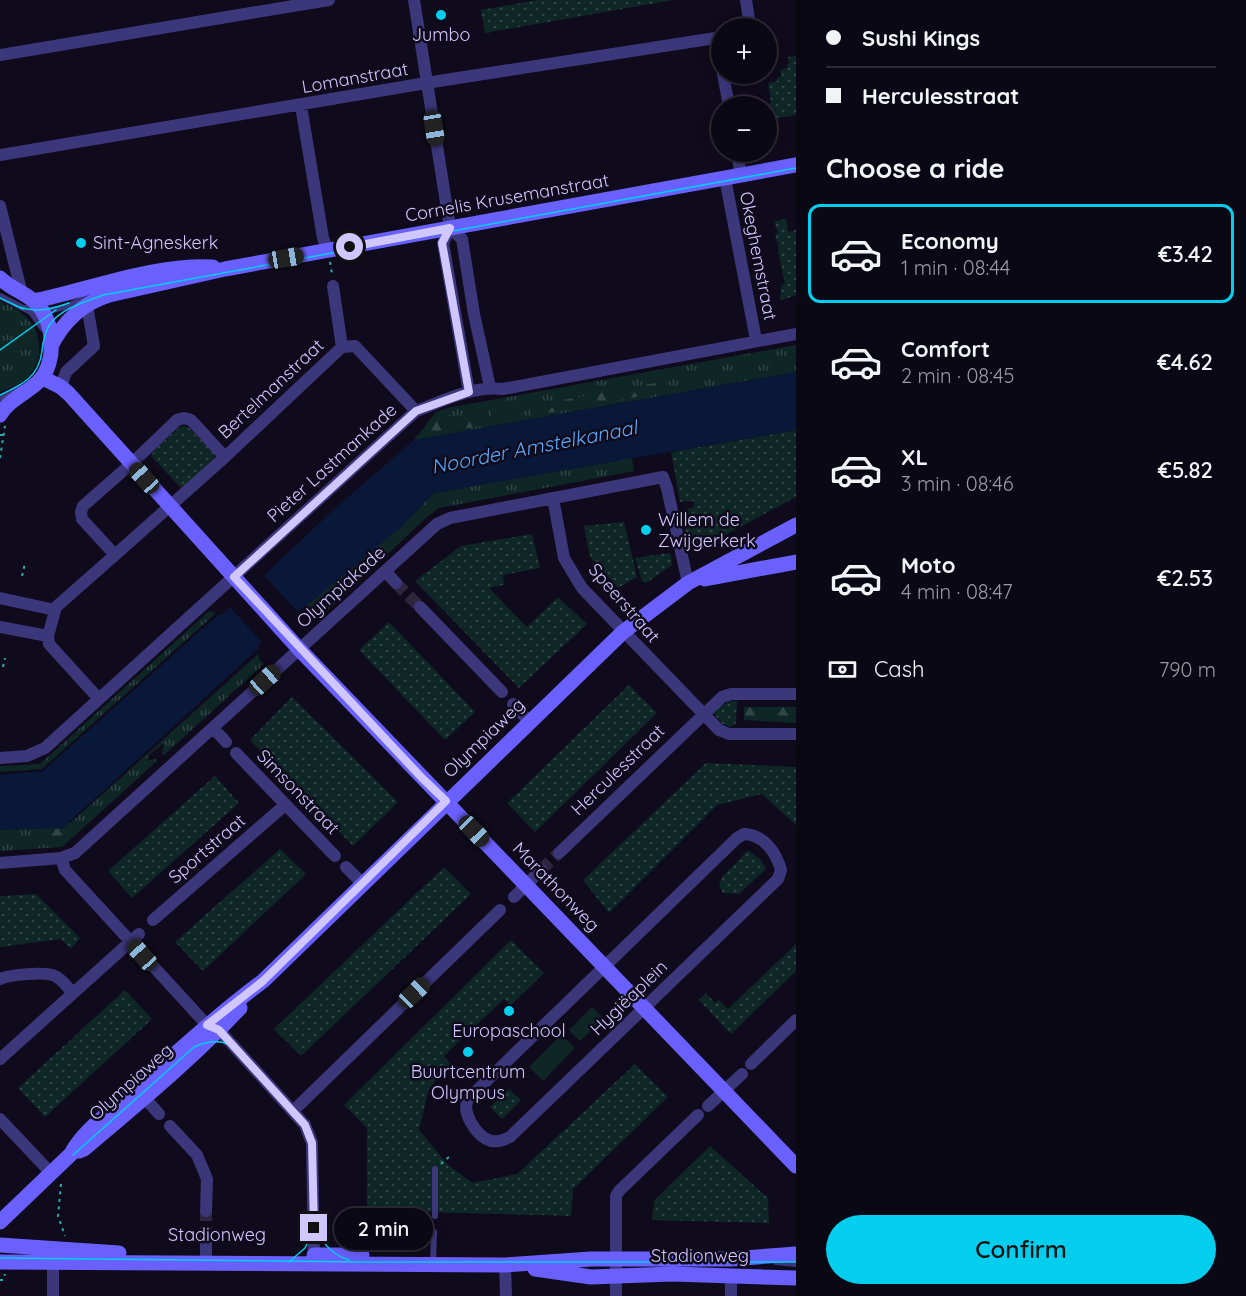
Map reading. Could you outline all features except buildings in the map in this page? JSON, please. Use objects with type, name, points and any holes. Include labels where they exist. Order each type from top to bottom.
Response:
[{"type":"street","points":[[0,55],[329,0]]},
{"type":"street","points":[[414,0],[450,228],[442,243],[469,392]]},
{"type":"street","points":[[746,0],[749,18]]},
{"type":"street","name":"Lomanstraat","points":[[0,155],[301,106],[426,83],[711,39]]},
{"type":"street","points":[[301,106],[323,238],[328,251]]},
{"type":"street","name":"Okeghemstraat","points":[[739,162],[741,176]]},
{"type":"street","name":"Cornelis Krusemanstraat","points":[[85,303],[225,269],[796,165]]},
{"type":"street","name":"Okeghemstraat","points":[[725,178],[756,340]]},
{"type":"street","points":[[0,206],[25,306],[49,362],[43,378],[31,390],[2,411]]},
{"type":"street","points":[[450,228],[462,239],[474,314],[490,387]]},
{"type":"street","name":"Cornelis Krusemanstraat","points":[[25,306],[122,280],[177,269],[211,267],[225,269]]},
{"type":"street","points":[[333,286],[342,347],[355,346],[416,411]]},
{"type":"street","points":[[25,306],[62,328],[85,303],[88,311],[94,346],[66,372],[61,387],[43,378]]},
{"type":"street","name":"Pieter Lastmankade","points":[[0,758],[27,756],[45,748],[99,699],[239,583],[416,411],[490,387],[503,389],[796,334]]},
{"type":"street","name":"Bertelmanstraat","points":[[115,555],[342,347]]},
{"type":"street","name":"Marathonweg","points":[[61,387],[299,649],[796,1166]]},
{"type":"street","points":[[99,699],[50,644],[48,636],[55,610],[115,555],[82,519],[83,506],[177,420],[184,418],[191,420],[225,456]]},
{"type":"street","name":"Olympiakade","points":[[0,862],[61,858],[75,853],[437,524],[450,518],[663,477],[688,583]]},
{"type":"street","name":"Speerstraat","points":[[553,498],[564,558],[582,588],[702,714]]},
{"type":"street","name":"Olympiaweg","points":[[0,1222],[4,1212],[51,1173],[70,1154],[76,1143],[213,1027],[247,1002],[263,981],[362,883],[623,632],[688,583],[796,525]]},
{"type":"street","points":[[688,583],[796,562]]},
{"type":"street","points":[[386,572],[396,583]]},
{"type":"street","points":[[0,598],[18,598],[55,610]]},
{"type":"street","points":[[420,607],[502,692]]},
{"type":"street","points":[[7,631],[48,636]]},
{"type":"street","name":"Herculesstraat","points":[[559,852],[722,697],[731,694],[796,694]]},
{"type":"street","points":[[513,704],[529,721]]},
{"type":"street","points":[[702,714],[719,730],[729,734],[796,734]]},
{"type":"street","points":[[213,728],[226,742]]},
{"type":"street","name":"Simsonstraat","points":[[236,753],[334,856]]},
{"type":"street","name":"Sportstraat","points":[[153,920],[285,805]]},
{"type":"street","name":"Hygiëaplein","points":[[744,834],[751,834],[760,838],[776,855],[781,870],[778,879],[510,1137],[494,1142],[488,1140],[467,1117],[465,1106],[468,1099],[605,966],[737,838],[744,834]]},
{"type":"street","points":[[61,858],[65,870],[134,938],[305,1125],[312,1143],[314,1260]]},
{"type":"street","points":[[346,867],[362,883]]},
{"type":"street","points":[[514,897],[542,870]]},
{"type":"street","points":[[293,1111],[500,910]]},
{"type":"street","points":[[0,1059],[134,938]]},
{"type":"street","points":[[0,980],[7,976],[49,974],[61,980],[73,993]]},
{"type":"street","points":[[751,1064],[796,1020]]},
{"type":"street","name":"Olympiaweg","points":[[70,1154],[84,1149],[144,1097],[213,1027]]},
{"type":"street","points":[[708,1106],[742,1074]]},
{"type":"street","points":[[144,1097],[159,1114]]},
{"type":"street","points":[[616,1296],[616,1196],[698,1115]]},
{"type":"street","points":[[0,1119],[51,1173]]},
{"type":"street","points":[[170,1126],[197,1155],[207,1179],[206,1211]]},
{"type":"street","name":"Stadionweg","points":[[0,1245],[125,1254],[206,1247],[314,1260]]},
{"type":"street","points":[[40,1249],[52,1262],[53,1296]]},
{"type":"street","name":"Stadionweg","points":[[2,1268],[52,1262],[314,1260],[506,1265],[591,1259],[747,1258],[796,1254]]},
{"type":"street","points":[[506,1265],[506,1296]]},
{"type":"street","name":"Stadionweg","points":[[506,1265],[576,1276],[616,1277],[672,1274],[792,1278]]},
{"type":"street","points":[[731,1275],[731,1296]]},
{"type":"lane","name":"Cornelis Krusemanstraat","points":[[25,306],[62,309],[85,303]]},
{"type":"lane","name":"Cornelis Krusemanstraat","points":[[25,306],[62,309]]},
{"type":"lane","points":[[2,411],[37,373],[44,356],[25,306]]},
{"type":"lane","points":[[435,1169],[435,1216]]},
{"type":"lane","points":[[433,1264],[434,1232]]},
{"type":"lane","name":"Stadionweg","points":[[747,1258],[796,1264]]},
{"type":"path","points":[[328,251],[333,286]]},
{"type":"path","points":[[0,458],[2,411]]},
{"type":"path","points":[[22,576],[25,563]]},
{"type":"path","points":[[3,668],[5,658]]},
{"type":"path","points":[[51,1173],[62,1185],[58,1216],[67,1241]]},
{"type":"path","points":[[0,1280],[3,1280],[2,1268]]},
{"type":"green space","points":[[537,0],[673,0],[485,33],[481,10]]},
{"type":"green space","points":[[796,56],[796,115],[777,118],[777,96],[770,96],[768,84],[777,84],[777,78],[781,76],[780,70],[787,68],[788,57]]},
{"type":"green space","points":[[786,219],[788,232],[796,230],[796,295],[780,301],[781,285],[785,284],[775,234],[778,233],[774,221]]},
{"type":"green space","points":[[0,301],[23,314],[34,326],[39,342],[39,352],[36,365],[28,377],[19,384],[0,392]]},
{"type":"green space","points":[[796,345],[796,372],[414,440],[436,412],[447,408]]},
{"type":"green space","points":[[666,381],[669,391],[531,416],[532,410],[541,404]]},
{"type":"green space","points":[[498,404],[509,416],[481,426],[426,434],[441,413],[478,421],[489,416]]},
{"type":"green space","points":[[185,426],[214,453],[215,457],[184,488],[181,488],[151,456],[155,449],[180,427]]},
{"type":"green space","points":[[796,430],[796,497],[697,550],[689,547],[681,511],[694,507],[694,501],[680,502],[671,452]]},
{"type":"green space","points":[[632,458],[634,471],[439,508],[318,619],[306,606],[434,493]]},
{"type":"green space","points":[[624,522],[637,577],[618,588],[590,557],[584,526]]},
{"type":"green space","points":[[532,534],[540,568],[503,575],[504,585],[489,588],[527,627],[558,597],[587,624],[519,688],[415,581],[461,546]]},
{"type":"green space","points":[[668,553],[671,555],[672,565],[646,583],[642,581],[635,558]]},
{"type":"green space","points":[[209,611],[215,614],[42,769],[0,772],[0,766],[40,764]]},
{"type":"green space","points":[[389,622],[475,712],[445,740],[359,650]]},
{"type":"green space","points":[[257,655],[264,664],[163,756],[164,743],[150,754],[146,761],[156,759],[157,761],[62,847],[0,851],[0,830],[67,826]]},
{"type":"green space","points":[[629,685],[657,713],[535,832],[507,803]]},
{"type":"green space","points":[[292,697],[398,802],[353,846],[250,740]]},
{"type":"green space","points":[[737,701],[736,723],[731,727],[722,724],[714,714],[720,706]]},
{"type":"green space","points":[[744,707],[796,707],[796,723],[744,720]]},
{"type":"green space","points":[[706,763],[796,767],[796,825],[762,794],[717,805],[609,913],[583,880]]},
{"type":"green space","points":[[215,776],[239,803],[132,898],[108,871]]},
{"type":"green space","points":[[68,822],[83,827],[65,844],[47,845],[46,841],[54,829],[63,828]]},
{"type":"green space","points":[[280,849],[306,874],[203,971],[175,942]]},
{"type":"green space","points":[[748,850],[761,860],[766,869],[739,894],[723,893],[719,886],[722,877]]},
{"type":"green space","points":[[444,867],[471,894],[301,1056],[274,1029]]},
{"type":"green space","points":[[36,894],[80,938],[71,949],[61,939],[0,947],[0,896]]},
{"type":"green space","points":[[511,940],[544,973],[511,1005],[504,999],[444,1056],[450,1064],[429,1088],[419,1130],[449,1166],[473,1183],[517,1174],[635,1064],[668,1097],[573,1189],[571,1216],[426,1212],[367,1216],[367,1128],[344,1105]]},
{"type":"green space","points":[[796,944],[796,971],[731,1034],[699,1000],[706,993],[715,1003],[719,1000],[728,1009]]},
{"type":"green space","points":[[125,990],[152,1019],[45,1117],[18,1088]]},
{"type":"green space","points":[[592,1007],[603,1018],[580,1041],[569,1030]]},
{"type":"green space","points":[[561,1035],[575,1048],[543,1081],[529,1067]]},
{"type":"green space","points":[[509,1089],[521,1100],[502,1119],[490,1107]]},
{"type":"green space","points":[[710,1146],[768,1198],[769,1223],[652,1220],[654,1201]]},
{"type":"water","name":"Noorder Amstelkanaal","points":[[796,372],[796,430],[434,493],[402,526],[258,646],[258,649],[63,828],[0,830],[0,775],[43,771],[219,614],[223,614],[334,509],[414,440]]},
{"type":"pier","points":[[264,576],[297,611],[262,643],[230,607]]},
{"type":"tunnel","points":[[396,583],[420,607]]},
{"type":"tunnel","points":[[541,870],[559,853]]},
{"type":"tunnel","points":[[206,1211],[206,1239]]},
{"type":"tram line","points":[[0,395],[22,384],[33,374],[40,360],[47,330],[55,318],[74,306],[103,295],[796,168]]},
{"type":"tram line","points":[[0,298],[23,309]]},
{"type":"tram line","points":[[16,306],[43,310],[69,303]]},
{"type":"tram line","points":[[0,350],[56,310]]},
{"type":"tram line","points":[[73,1155],[194,1047],[218,1042],[234,1047],[240,1050],[304,1120],[311,1132],[315,1148],[314,1228],[305,1248],[289,1262]]},
{"type":"tram line","points":[[315,1222],[319,1235],[331,1251],[349,1260]]},
{"type":"tram line","points":[[0,1258],[366,1262],[796,1262]]},
{"type":"place","name":"Jumbo","points":[[441,15]]},
{"type":"place","name":"Sint-Agneskerk","points":[[81,243]]},
{"type":"place","name":"Willem de Zwijgerkerk","points":[[646,530]]},
{"type":"place","name":"Europaschool","points":[[509,1011]]},
{"type":"place","name":"Buurtcentrum Olympus","points":[[468,1052]]},
{"type":"route","points":[[314,1228],[312,1143],[305,1125],[219,1030],[207,1025],[263,981],[446,801],[299,649],[234,577],[416,411],[469,392],[442,243],[450,228],[350,247]]}]
